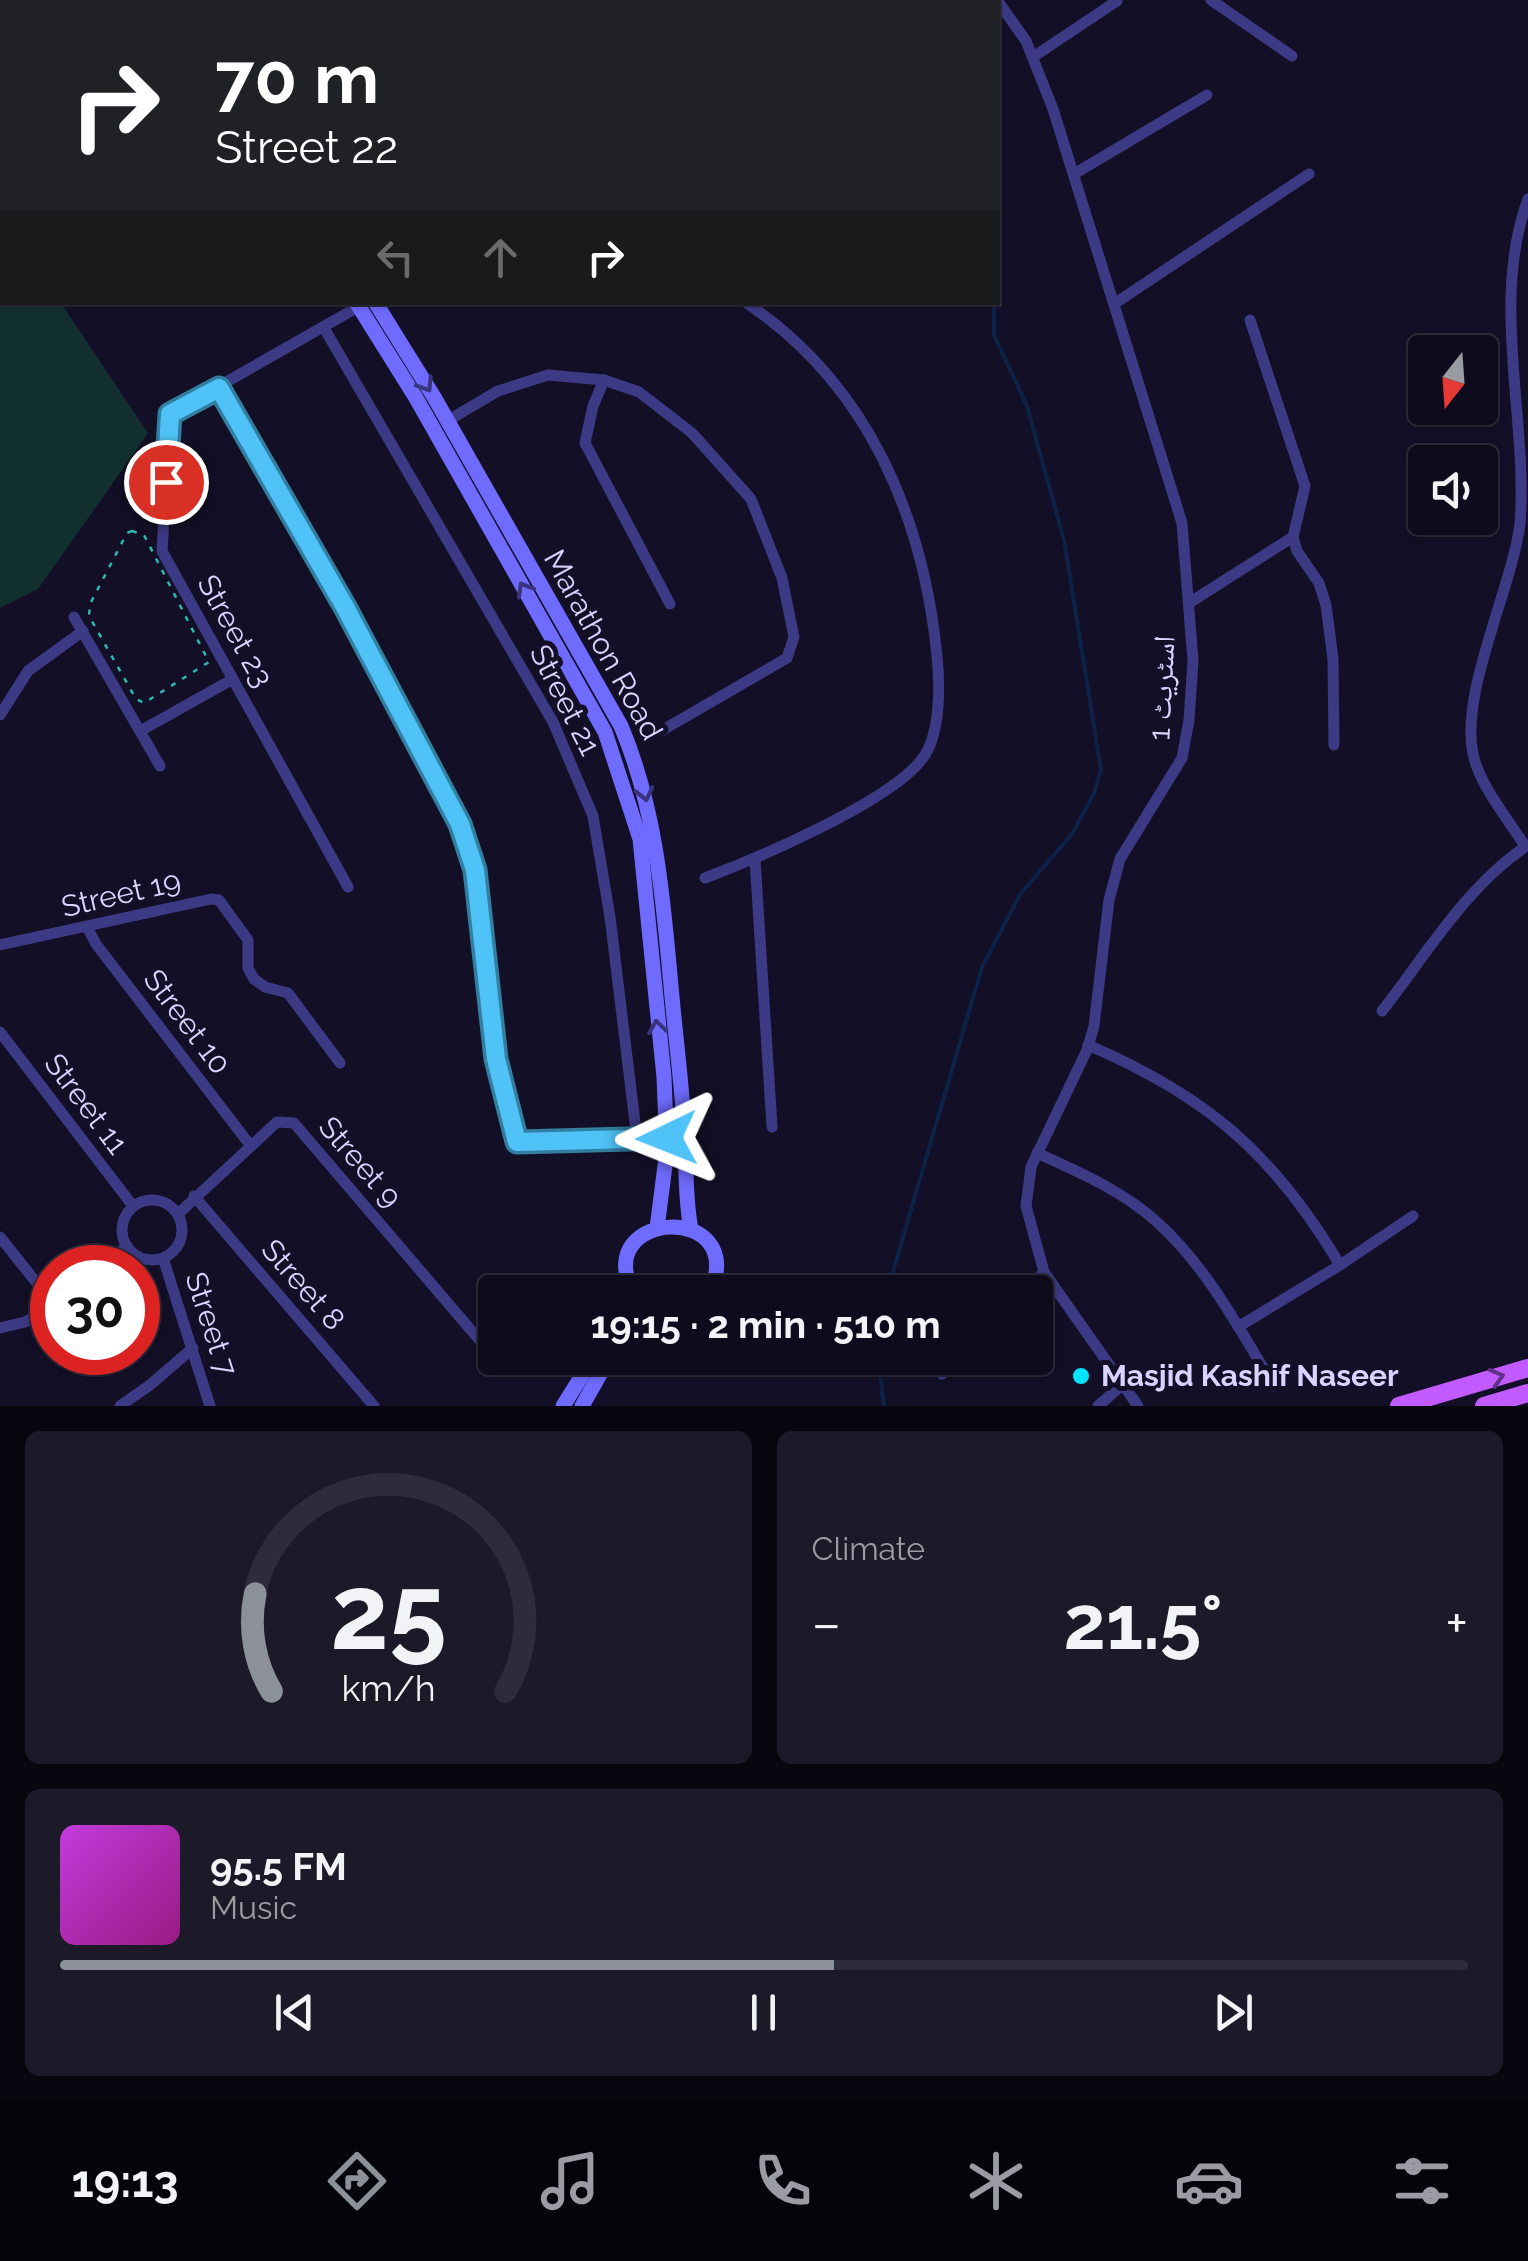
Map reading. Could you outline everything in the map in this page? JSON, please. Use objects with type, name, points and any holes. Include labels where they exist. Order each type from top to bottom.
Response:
[{"type":"main road","name":"Marathon Road","points":[[364,305],[447,421],[621,726],[638,768],[654,836],[664,913],[685,1127],[685,1199],[691,1229]]},
{"type":"main road","name":"Marathon Road","points":[[364,305],[605,732],[640,839],[667,1138],[657,1228]]},
{"type":"main road","points":[[628,1275],[630,1252],[638,1239],[657,1228],[677,1225],[703,1238],[716,1262],[716,1275]]},
{"type":"main road","points":[[1399,1406],[1528,1368]]},
{"type":"main road","points":[[564,1406],[583,1375]]},
{"type":"main road","points":[[582,1406],[599,1375]]},
{"type":"main road","points":[[1484,1406],[1528,1393]]},
{"type":"street","points":[[1033,57],[1117,0]]},
{"type":"street","points":[[1211,0],[1292,56]]},
{"type":"street","name":"اسٹریٹ 1","points":[[1000,3],[1033,57],[1074,174],[1182,523],[1193,661],[1190,720],[1182,758],[1120,858],[1109,900],[1094,1026],[1031,1168],[1026,1206],[1044,1272],[1138,1406]]},
{"type":"street","points":[[1074,174],[1207,95]]},
{"type":"street","points":[[1114,304],[1308,174]]},
{"type":"street","points":[[1382,1012],[1471,896],[1526,846],[1480,773],[1472,736],[1478,680],[1510,578],[1521,518],[1523,462],[1512,293],[1521,217],[1528,199]]},
{"type":"street","name":"Street 23","points":[[348,887],[162,551],[170,414],[361,305]]},
{"type":"street","points":[[705,878],[755,859],[896,785],[925,756],[938,712],[933,616],[916,542],[893,475],[863,421],[826,374],[749,305]]},
{"type":"street","points":[[1250,320],[1305,486],[1294,537],[1297,551],[1319,584],[1326,606],[1333,659],[1334,745]]},
{"type":"street","name":"Street 21","points":[[324,328],[553,722],[593,816],[610,917],[637,1139]]},
{"type":"street","points":[[447,421],[498,391],[548,374],[604,380],[639,392],[692,434],[750,499],[782,578],[794,636],[787,658],[662,731]]},
{"type":"street","points":[[604,380],[592,406],[585,442],[670,604]]},
{"type":"street","points":[[219,388],[345,607],[460,824],[475,870],[496,1059],[517,1142],[667,1138]]},
{"type":"street","points":[[1189,603],[1294,537]]},
{"type":"street","points":[[74,617],[160,766]]},
{"type":"street","points":[[0,716],[28,671],[83,630]]},
{"type":"street","points":[[142,730],[233,679]]},
{"type":"street","points":[[755,859],[772,1127]]},
{"type":"street","name":"Street 19","points":[[0,946],[218,900],[248,940],[248,968],[254,979],[264,987],[288,993],[340,1063]]},
{"type":"street","name":"Street 10","points":[[87,927],[250,1145]]},
{"type":"street","name":"Street 11","points":[[0,1032],[133,1206]]},
{"type":"street","points":[[1088,1045],[1141,1068],[1190,1096],[1235,1131],[1311,1216],[1340,1265]]},
{"type":"street","name":"Street 9","points":[[178,1214],[277,1122],[294,1123],[478,1338]]},
{"type":"street","points":[[1037,1153],[1100,1182],[1156,1221],[1205,1278],[1274,1386]]},
{"type":"street","name":"Street 8","points":[[194,1196],[374,1406]]},
{"type":"street","points":[[126,1245],[122,1225],[133,1206],[157,1200],[169,1204],[178,1214],[181,1239],[174,1251],[162,1258]]},
{"type":"street","points":[[1238,1327],[1413,1216]]},
{"type":"street","points":[[0,1236],[30,1275]]},
{"type":"street","name":"Street 7","points":[[162,1258],[210,1406]]},
{"type":"street","points":[[1041,1275],[1044,1272]]},
{"type":"street","points":[[0,1328],[30,1319]]},
{"type":"street","points":[[120,1406],[193,1348]]},
{"type":"street","points":[[1098,1406],[1122,1385]]},
{"type":"path","points":[[132,530],[144,535],[209,659],[207,665],[144,704],[136,699],[89,616],[90,604],[132,530]]},
{"type":"green space","points":[[0,305],[62,305],[148,433],[38,589],[0,608]]},
{"type":"waterway","points":[[892,1275],[982,967],[1021,893],[1072,834],[1094,793],[1101,770],[1064,540],[1027,406],[994,335],[994,305]]},
{"type":"waterway","points":[[880,1375],[884,1406]]},
{"type":"place","name":"Masjid Kashif Naseer","points":[[1081,1376]]},
{"type":"route","points":[[166,482],[170,414],[219,388],[345,607],[460,824],[475,870],[496,1059],[517,1142],[667,1138]]}]
